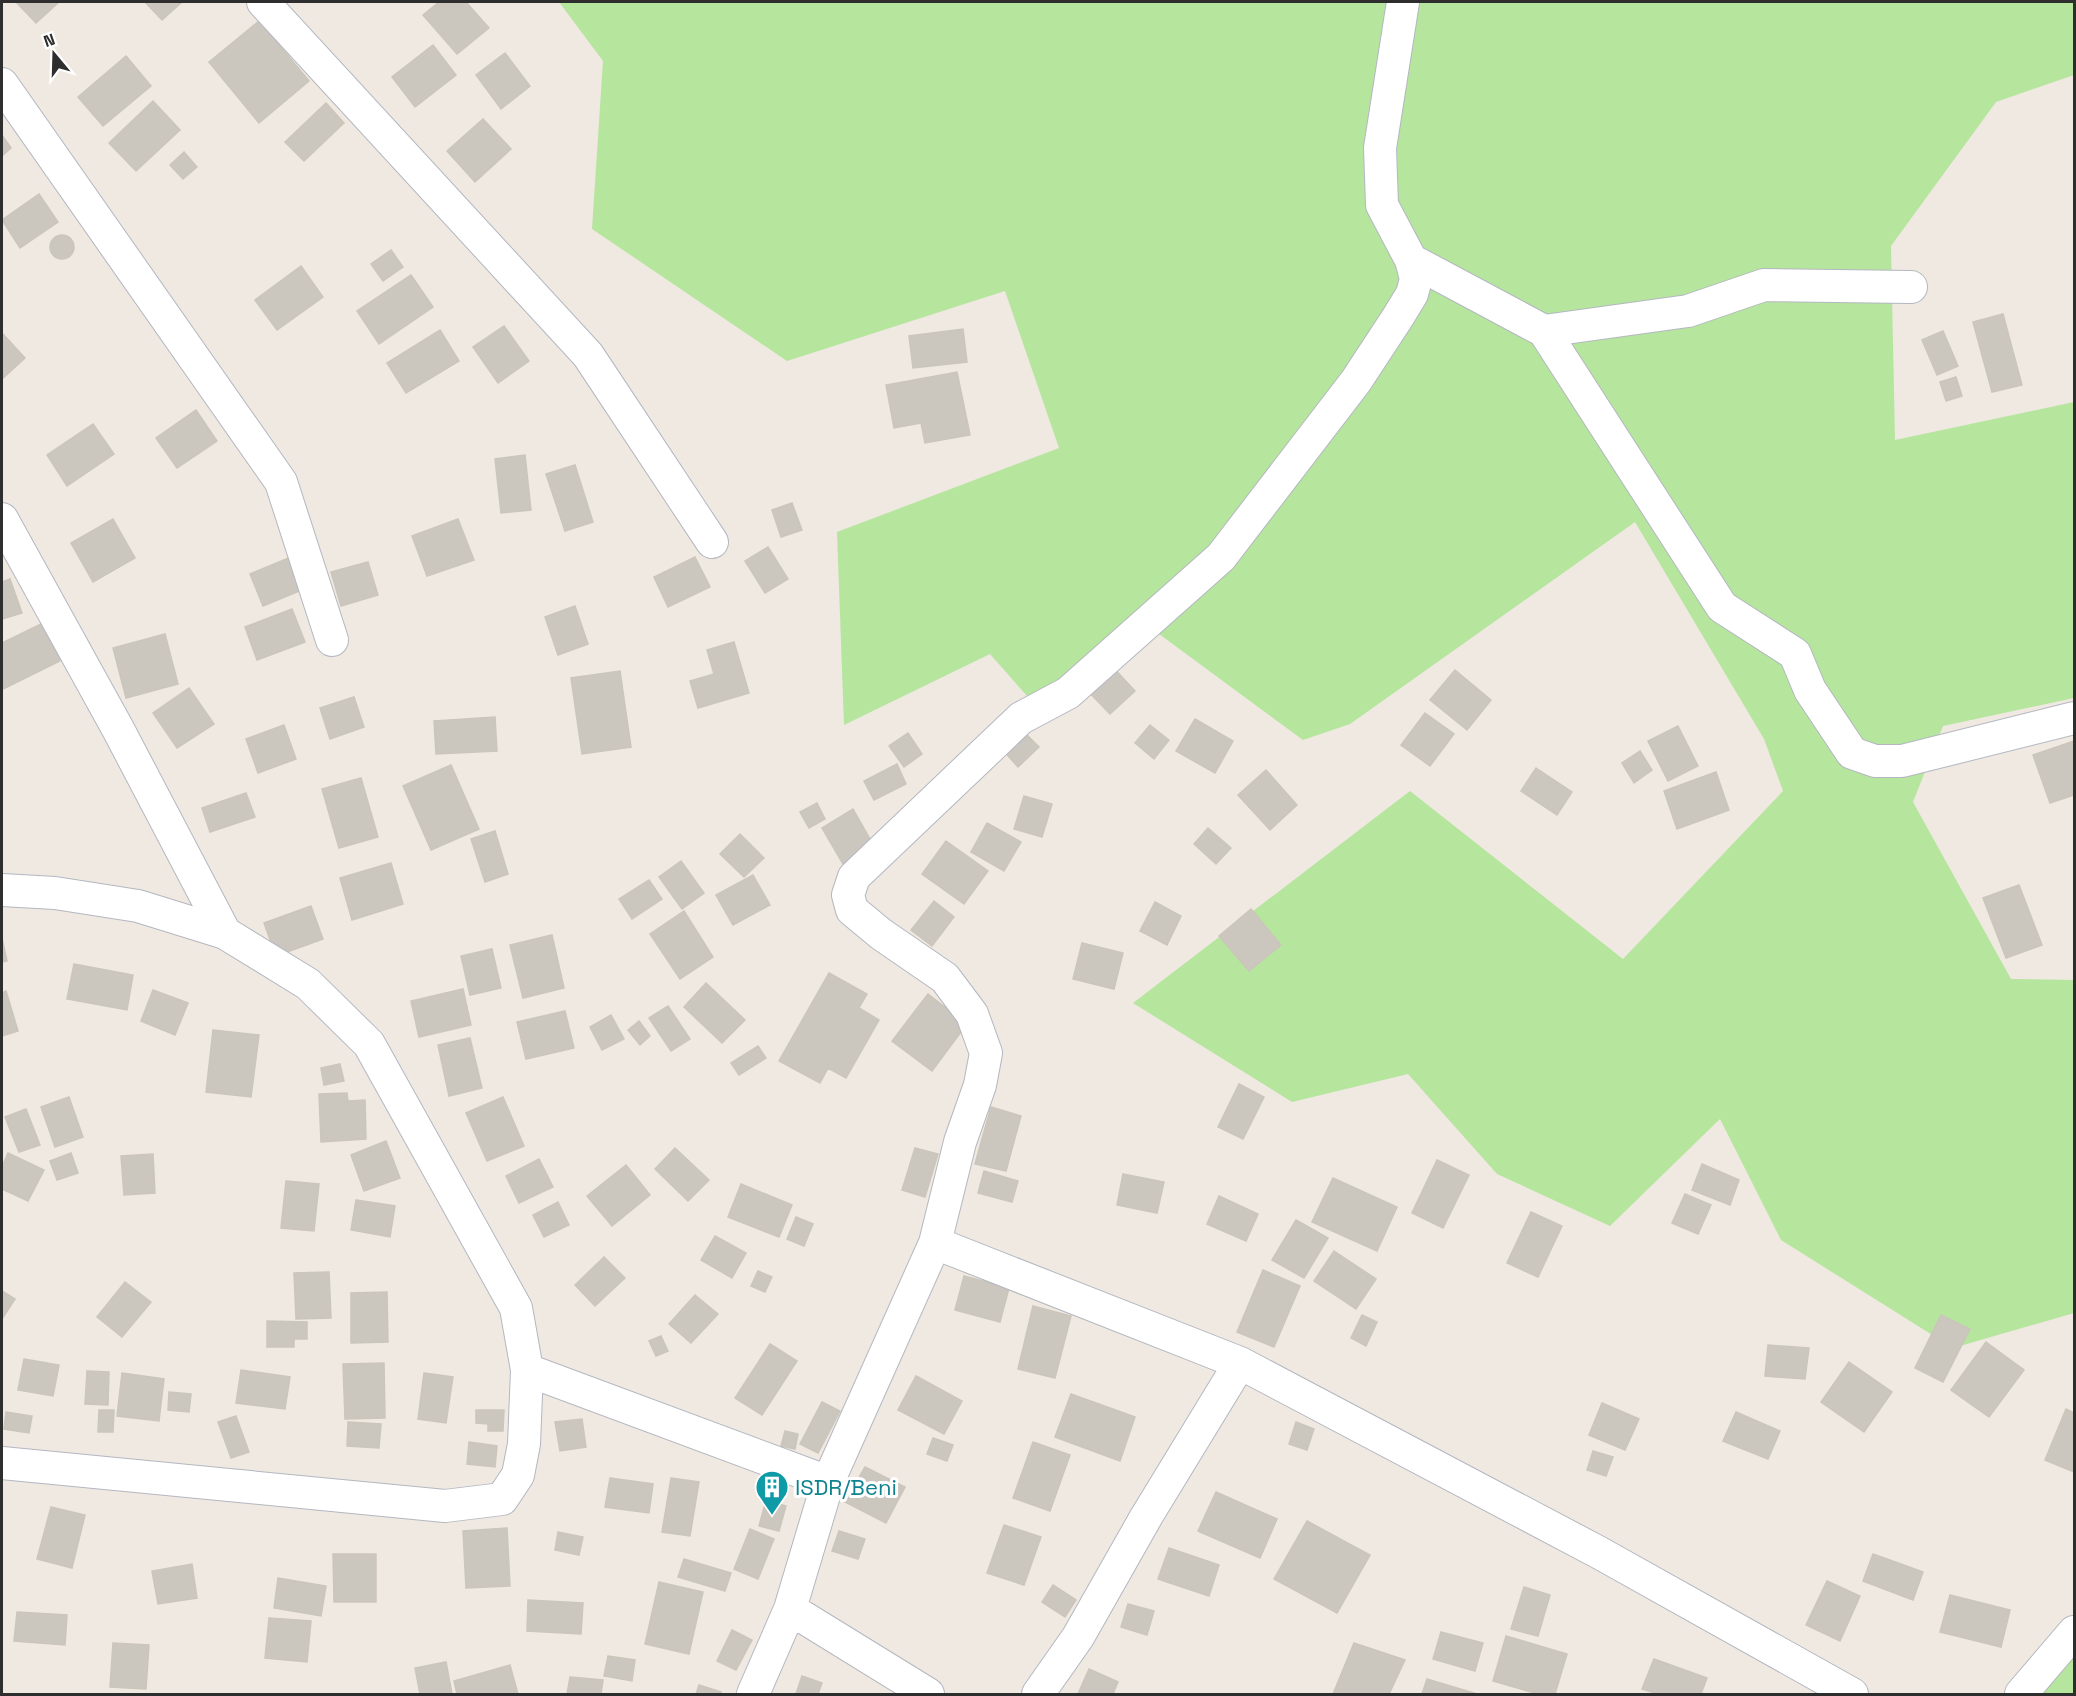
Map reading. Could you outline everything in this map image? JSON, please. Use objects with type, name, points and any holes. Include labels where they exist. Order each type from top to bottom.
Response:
[{"type":"street","points":[[263,2],[588,355],[712,542]]},
{"type":"street","points":[[753,1695],[790,1609],[828,1482],[935,1243],[960,1142],[980,1085],[986,1053],[972,1014],[945,978],[881,934],[852,910],[848,895],[854,877],[1021,718],[1068,693],[1221,557],[1356,381],[1398,317],[1412,294],[1416,279],[1411,260],[1382,204],[1380,148],[1403,2]]},
{"type":"street","points":[[2,84],[281,482],[332,640]]},
{"type":"street","points":[[1411,260],[1544,331],[1722,607],[1795,654],[1810,690],[1852,753],[1875,761],[1902,761],[2074,718]]},
{"type":"street","points":[[1544,331],[1688,311],[1764,285],[1911,287]]},
{"type":"street","points":[[2,519],[118,729],[225,933]]},
{"type":"street","points":[[2,890],[55,892],[138,906],[225,933],[308,984],[369,1044],[516,1308],[526,1370],[524,1444],[518,1475],[502,1499],[445,1506],[2,1463]]},
{"type":"street","points":[[935,1243],[1240,1363],[1598,1552],[1852,1695]]},
{"type":"street","points":[[1038,1695],[1078,1637],[1146,1517],[1240,1363]]},
{"type":"street","points":[[526,1370],[828,1482]]},
{"type":"street","points":[[790,1609],[928,1695]]},
{"type":"street","points":[[2021,1695],[2074,1632]]},
{"type":"green space","points":[[559,2],[2074,2],[2074,75],[1996,102],[1891,246],[1895,440],[2074,402],[2074,698],[1943,726],[1913,802],[2011,979],[2074,980],[2074,1313],[1953,1348],[1781,1240],[1720,1119],[1610,1226],[1497,1174],[1408,1074],[1292,1102],[1133,1003],[1410,791],[1623,959],[1783,791],[1764,739],[1635,522],[1350,724],[1303,740],[1132,614],[1035,705],[990,654],[844,725],[837,532],[1059,448],[1005,291],[787,361],[592,229],[603,61]]},
{"type":"green space","points":[[2074,1620],[2074,1694],[2036,1694]]},
{"type":"building","points":[[16,2],[59,2],[36,23]]},
{"type":"building","points":[[145,2],[182,2],[162,20]]},
{"type":"building","points":[[439,2],[466,2],[489,28],[457,54],[423,15]]},
{"type":"building","points":[[259,21],[309,81],[259,123],[209,62]]},
{"type":"building","points":[[433,45],[456,75],[415,107],[392,77]]},
{"type":"building","points":[[505,53],[530,86],[501,109],[476,75]]},
{"type":"building","points":[[126,56],[151,86],[103,126],[78,97]]},
{"type":"building","points":[[153,101],[180,130],[136,171],[109,143]]},
{"type":"building","points":[[326,103],[344,123],[304,161],[285,142]]},
{"type":"building","points":[[483,119],[511,149],[475,182],[447,151]]},
{"type":"building","points":[[2,135],[11,148],[2,156]]},
{"type":"building","points":[[184,152],[197,167],[183,179],[170,165]]},
{"type":"building","points":[[39,194],[58,222],[20,248],[2,220]]},
{"type":"building","points":[[62,235],[70,239],[74,247],[70,255],[62,259],[54,255],[50,247],[54,239]]},
{"type":"building","points":[[391,250],[403,267],[383,281],[371,264]]},
{"type":"building","points":[[301,266],[323,297],[277,330],[255,300]]},
{"type":"building","points":[[411,275],[433,307],[379,344],[357,311]]},
{"type":"building","points":[[2003,314],[2022,385],[1992,392],[1973,322]]},
{"type":"building","points":[[504,326],[529,361],[498,383],[473,347]]},
{"type":"building","points":[[963,329],[967,362],[913,368],[909,336]]},
{"type":"building","points":[[440,330],[459,361],[406,393],[387,363]]},
{"type":"building","points":[[1943,331],[1958,366],[1937,375],[1922,340]]},
{"type":"building","points":[[2,333],[25,358],[2,379]]},
{"type":"building","points":[[957,372],[970,435],[925,443],[921,423],[894,428],[886,385]]},
{"type":"building","points":[[1956,377],[1962,396],[1946,401],[1940,382]]},
{"type":"building","points":[[196,410],[217,441],[177,468],[156,438]]},
{"type":"building","points":[[93,424],[114,454],[67,486],[47,455]]},
{"type":"building","points":[[525,455],[531,510],[501,513],[495,459]]},
{"type":"building","points":[[575,465],[593,522],[565,531],[546,474]]},
{"type":"building","points":[[792,503],[802,530],[781,537],[772,510]]},
{"type":"building","points":[[113,519],[135,558],[93,582],[71,543]]},
{"type":"building","points":[[458,519],[474,560],[427,576],[412,536]]},
{"type":"building","points":[[768,547],[788,579],[765,593],[745,561]]},
{"type":"building","points":[[291,557],[304,589],[263,606],[250,574]]},
{"type":"building","points":[[695,557],[710,587],[668,607],[654,577]]},
{"type":"building","points":[[368,562],[378,595],[341,606],[331,572]]},
{"type":"building","points":[[10,579],[22,613],[2,619],[2,582]]},
{"type":"building","points":[[575,606],[588,644],[558,655],[545,617]]},
{"type":"building","points":[[292,609],[305,642],[257,660],[245,627]]},
{"type":"building","points":[[43,623],[60,661],[3,689],[2,643]]},
{"type":"building","points":[[165,634],[178,684],[126,698],[113,648]]},
{"type":"building","points":[[734,642],[749,693],[698,708],[690,681],[714,674],[707,650]]},
{"type":"building","points":[[1109,663],[1135,691],[1110,714],[1084,687]]},
{"type":"building","points":[[1455,670],[1491,700],[1467,730],[1430,700]]},
{"type":"building","points":[[620,671],[631,747],[582,754],[571,678]]},
{"type":"building","points":[[189,688],[214,724],[177,748],[153,713]]},
{"type":"building","points":[[354,697],[364,727],[330,739],[320,708]]},
{"type":"building","points":[[1425,713],[1454,734],[1430,766],[1401,745]]},
{"type":"building","points":[[495,717],[497,751],[436,754],[434,721]]},
{"type":"building","points":[[1195,719],[1233,741],[1215,773],[1176,751]]},
{"type":"building","points":[[284,725],[296,759],[258,773],[246,739]]},
{"type":"building","points":[[1150,725],[1169,740],[1154,759],[1135,743]]},
{"type":"building","points":[[1678,726],[1698,766],[1668,781],[1648,741]]},
{"type":"building","points":[[1022,730],[1039,747],[1018,767],[1002,749]]},
{"type":"building","points":[[908,733],[922,754],[904,767],[889,746]]},
{"type":"building","points":[[2074,741],[2074,795],[2050,803],[2033,755]]},
{"type":"building","points":[[1640,751],[1652,770],[1634,783],[1622,763]]},
{"type":"building","points":[[897,764],[906,784],[874,800],[864,781]]},
{"type":"building","points":[[451,765],[479,829],[431,850],[403,786]]},
{"type":"building","points":[[1536,768],[1572,792],[1557,815],[1521,791]]},
{"type":"building","points":[[1266,770],[1297,805],[1270,830],[1238,795]]},
{"type":"building","points":[[1716,772],[1729,810],[1677,829],[1664,791]]},
{"type":"building","points":[[361,778],[378,837],[339,848],[322,789]]},
{"type":"building","points":[[246,793],[255,817],[210,832],[202,808]]},
{"type":"building","points":[[1024,796],[1052,804],[1042,837],[1014,829]]},
{"type":"building","points":[[817,803],[825,819],[809,828],[800,812]]},
{"type":"building","points":[[853,809],[874,846],[843,864],[822,828]]},
{"type":"building","points":[[987,823],[1021,842],[1004,871],[971,852]]},
{"type":"building","points":[[1208,828],[1231,848],[1216,864],[1194,844]]},
{"type":"building","points":[[495,831],[508,874],[485,882],[471,839]]},
{"type":"building","points":[[740,834],[764,858],[744,877],[720,854]]},
{"type":"building","points":[[946,841],[988,871],[964,904],[922,874]]},
{"type":"building","points":[[681,861],[704,893],[682,909],[659,877]]},
{"type":"building","points":[[391,863],[403,904],[352,920],[340,878]]},
{"type":"building","points":[[753,875],[770,905],[733,925],[716,895]]},
{"type":"building","points":[[649,880],[662,899],[632,919],[619,899]]},
{"type":"building","points":[[2019,885],[2042,945],[2006,958],[1983,898]]},
{"type":"building","points":[[934,901],[954,917],[932,946],[911,930]]},
{"type":"building","points":[[1155,902],[1181,916],[1167,945],[1140,931]]},
{"type":"building","points":[[311,906],[323,939],[276,956],[264,923]]},
{"type":"building","points":[[1251,909],[1281,945],[1249,971],[1219,936]]},
{"type":"building","points":[[684,911],[713,957],[680,979],[650,934]]},
{"type":"building","points":[[552,935],[564,988],[523,998],[510,945]]},
{"type":"building","points":[[2,938],[7,961],[2,962]]},
{"type":"building","points":[[1082,943],[1123,953],[1114,989],[1073,979]]},
{"type":"building","points":[[492,949],[501,988],[470,995],[461,956]]},
{"type":"building","points":[[74,964],[133,975],[127,1010],[67,999]]},
{"type":"building","points":[[829,973],[867,994],[859,1008],[879,1020],[846,1078],[828,1068],[820,1083],[779,1061]]},
{"type":"building","points":[[706,983],[745,1020],[722,1043],[684,1007]]},
{"type":"building","points":[[463,989],[471,1025],[419,1037],[411,1001]]},
{"type":"building","points":[[153,990],[188,1003],[175,1035],[141,1021]]},
{"type":"building","points":[[6,991],[18,1031],[2,1036],[2,993]]},
{"type":"building","points":[[928,994],[967,1024],[932,1071],[892,1041]]},
{"type":"building","points":[[668,1006],[690,1039],[671,1051],[649,1018]]},
{"type":"building","points":[[565,1011],[574,1048],[526,1059],[517,1022]]},
{"type":"building","points":[[611,1015],[624,1039],[602,1050],[590,1027]]},
{"type":"building","points":[[639,1021],[650,1036],[640,1045],[628,1030]]},
{"type":"building","points":[[213,1030],[259,1035],[251,1097],[206,1092]]},
{"type":"building","points":[[470,1038],[482,1088],[449,1096],[438,1045]]},
{"type":"building","points":[[758,1046],[766,1058],[739,1075],[731,1063]]},
{"type":"building","points":[[340,1064],[344,1081],[324,1085],[321,1068]]},
{"type":"building","points":[[1239,1084],[1264,1097],[1243,1139],[1218,1127]]},
{"type":"building","points":[[347,1093],[348,1101],[365,1100],[366,1139],[321,1142],[319,1094]]},
{"type":"building","points":[[69,1097],[83,1137],[55,1147],[41,1107]]},
{"type":"building","points":[[503,1097],[524,1146],[487,1161],[466,1113]]},
{"type":"building","points":[[991,1107],[1021,1116],[1006,1171],[975,1164]]},
{"type":"building","points":[[26,1109],[40,1145],[19,1152],[5,1117]]},
{"type":"building","points":[[386,1141],[400,1178],[364,1191],[351,1155]]},
{"type":"building","points":[[675,1148],[709,1180],[688,1201],[655,1169]]},
{"type":"building","points":[[915,1148],[938,1154],[925,1197],[902,1190]]},
{"type":"building","points":[[8,1153],[44,1170],[28,1201],[2,1189],[2,1167]]},
{"type":"building","points":[[71,1153],[78,1173],[57,1180],[50,1161]]},
{"type":"building","points":[[153,1154],[155,1193],[124,1195],[121,1156]]},
{"type":"building","points":[[539,1159],[553,1187],[519,1203],[506,1176]]},
{"type":"building","points":[[1437,1160],[1469,1175],[1443,1228],[1412,1213]]},
{"type":"building","points":[[1702,1164],[1739,1180],[1730,1205],[1692,1190]]},
{"type":"building","points":[[626,1165],[650,1195],[612,1226],[587,1196]]},
{"type":"building","points":[[984,1171],[1018,1181],[1012,1202],[978,1193]]},
{"type":"building","points":[[1123,1174],[1164,1182],[1157,1213],[1117,1205]]},
{"type":"building","points":[[1333,1178],[1397,1207],[1377,1251],[1312,1222]]},
{"type":"building","points":[[286,1181],[319,1184],[314,1231],[281,1228]]},
{"type":"building","points":[[741,1184],[792,1205],[779,1237],[728,1217]]},
{"type":"building","points":[[1685,1194],[1711,1205],[1698,1234],[1672,1223]]},
{"type":"building","points":[[1219,1196],[1258,1214],[1246,1241],[1207,1224]]},
{"type":"building","points":[[356,1200],[395,1206],[390,1237],[351,1230]]},
{"type":"building","points":[[558,1202],[569,1225],[544,1237],[533,1215]]},
{"type":"building","points":[[1531,1212],[1562,1226],[1538,1277],[1507,1263]]},
{"type":"building","points":[[796,1217],[813,1224],[804,1246],[787,1239]]},
{"type":"building","points":[[1296,1220],[1328,1238],[1304,1278],[1272,1260]]},
{"type":"building","points":[[715,1236],[746,1253],[732,1278],[701,1260]]},
{"type":"building","points":[[1334,1251],[1376,1279],[1356,1309],[1314,1281]]},
{"type":"building","points":[[604,1257],[625,1278],[595,1306],[575,1285]]},
{"type":"building","points":[[1263,1270],[1300,1286],[1274,1347],[1237,1332]]},
{"type":"building","points":[[758,1271],[772,1277],[765,1292],[751,1286]]},
{"type":"building","points":[[329,1272],[331,1318],[296,1319],[294,1273]]},
{"type":"building","points":[[964,1276],[1009,1288],[1000,1322],[955,1310]]},
{"type":"building","points":[[125,1282],[151,1302],[122,1337],[97,1317]]},
{"type":"building","points":[[2,1291],[15,1299],[2,1319]]},
{"type":"building","points":[[387,1292],[388,1342],[351,1343],[351,1293]]},
{"type":"building","points":[[695,1295],[718,1314],[691,1343],[669,1324]]},
{"type":"building","points":[[1033,1306],[1071,1316],[1055,1378],[1018,1369]]},
{"type":"building","points":[[1362,1315],[1377,1322],[1366,1346],[1351,1338]]},
{"type":"building","points":[[1941,1315],[1970,1329],[1943,1382],[1915,1368]]},
{"type":"building","points":[[267,1321],[307,1322],[307,1339],[294,1339],[294,1347],[267,1347]]},
{"type":"building","points":[[661,1336],[668,1351],[656,1356],[649,1341]]},
{"type":"building","points":[[1986,1342],[2024,1370],[1989,1417],[1951,1390]]},
{"type":"building","points":[[770,1344],[797,1361],[762,1415],[735,1398]]},
{"type":"building","points":[[1768,1345],[1809,1348],[1805,1379],[1765,1376]]},
{"type":"building","points":[[24,1359],[59,1365],[53,1396],[18,1390]]},
{"type":"building","points":[[1849,1362],[1892,1392],[1864,1432],[1821,1402]]},
{"type":"building","points":[[384,1363],[385,1418],[345,1419],[343,1364]]},
{"type":"building","points":[[241,1370],[290,1377],[285,1409],[236,1403]]},
{"type":"building","points":[[87,1371],[109,1372],[108,1405],[85,1404]]},
{"type":"building","points":[[122,1373],[164,1379],[159,1421],[117,1416]]},
{"type":"building","points":[[424,1373],[453,1377],[446,1423],[418,1419]]},
{"type":"building","points":[[916,1376],[962,1401],[944,1434],[898,1410]]},
{"type":"building","points":[[169,1392],[191,1394],[189,1412],[168,1410]]},
{"type":"building","points":[[1071,1394],[1135,1417],[1120,1461],[1055,1437]]},
{"type":"building","points":[[822,1402],[840,1411],[818,1453],[800,1444]]},
{"type":"building","points":[[1602,1403],[1639,1419],[1625,1450],[1589,1435]]},
{"type":"building","points":[[2066,1409],[2074,1413],[2074,1472],[2045,1460]]},
{"type":"building","points":[[99,1410],[114,1410],[113,1432],[98,1432]]},
{"type":"building","points":[[476,1410],[504,1410],[503,1431],[488,1431],[488,1424],[476,1423]]},
{"type":"building","points":[[6,1412],[32,1416],[29,1433],[4,1429]]},
{"type":"building","points":[[1736,1412],[1780,1431],[1768,1459],[1723,1441]]},
{"type":"building","points":[[236,1416],[249,1452],[231,1458],[218,1422]]},
{"type":"building","points":[[582,1419],[586,1447],[560,1451],[555,1422]]},
{"type":"building","points":[[348,1422],[381,1424],[379,1448],[347,1446]]},
{"type":"building","points":[[1296,1422],[1314,1429],[1307,1450],[1289,1444]]},
{"type":"building","points":[[785,1431],[798,1434],[795,1449],[781,1446]]},
{"type":"building","points":[[933,1438],[953,1445],[947,1461],[927,1454]]},
{"type":"building","points":[[469,1442],[497,1446],[495,1467],[467,1464]]},
{"type":"building","points":[[1033,1442],[1070,1455],[1050,1511],[1013,1498]]},
{"type":"building","points":[[1593,1451],[1613,1457],[1606,1476],[1587,1470]]},
{"type":"building","points":[[865,1467],[905,1487],[886,1523],[845,1502]]},
{"type":"building","points":[[610,1478],[653,1484],[649,1513],[605,1507]]},
{"type":"building","points":[[671,1478],[699,1482],[690,1536],[662,1532]]},
{"type":"building","points":[[1216,1492],[1277,1519],[1260,1558],[1198,1531]]},
{"type":"building","name":"ISDR/Beni","points":[[766,1500],[786,1506],[779,1531],[759,1526]]},
{"type":"building","points":[[51,1507],[85,1515],[72,1568],[37,1559]]},
{"type":"building","points":[[1307,1521],[1370,1555],[1337,1613],[1274,1579]]},
{"type":"building","points":[[1004,1525],[1041,1537],[1024,1585],[987,1573]]},
{"type":"building","points":[[507,1528],[510,1586],[466,1588],[463,1531]]},
{"type":"building","points":[[750,1529],[774,1539],[758,1579],[734,1569]]},
{"type":"building","points":[[839,1531],[865,1539],[858,1559],[832,1551]]},
{"type":"building","points":[[558,1532],[583,1537],[579,1555],[555,1550]]},
{"type":"building","points":[[1169,1548],[1219,1565],[1209,1596],[1158,1579]]},
{"type":"building","points":[[333,1554],[376,1554],[376,1602],[334,1602]]},
{"type":"building","points":[[1873,1554],[1923,1572],[1913,1600],[1863,1581]]},
{"type":"building","points":[[684,1559],[731,1573],[725,1591],[678,1577]]},
{"type":"building","points":[[192,1564],[197,1598],[158,1604],[152,1571]]},
{"type":"building","points":[[278,1578],[326,1586],[321,1616],[274,1608]]},
{"type":"building","points":[[1827,1581],[1860,1596],[1840,1641],[1806,1625]]},
{"type":"building","points":[[659,1582],[703,1592],[689,1654],[645,1644]]},
{"type":"building","points":[[1053,1585],[1076,1600],[1065,1617],[1042,1602]]},
{"type":"building","points":[[1524,1587],[1550,1595],[1538,1636],[1511,1629]]},
{"type":"building","points":[[1950,1595],[2010,1610],[2001,1647],[1940,1632]]},
{"type":"building","points":[[528,1600],[583,1603],[581,1634],[527,1631]]},
{"type":"building","points":[[1128,1604],[1154,1611],[1147,1635],[1121,1627]]},
{"type":"building","points":[[17,1612],[67,1615],[65,1645],[14,1641]]},
{"type":"building","points":[[269,1618],[311,1621],[307,1662],[265,1658]]},
{"type":"building","points":[[732,1630],[752,1640],[736,1670],[717,1661]]},
{"type":"building","points":[[1441,1632],[1483,1643],[1475,1671],[1433,1659]]},
{"type":"building","points":[[1506,1636],[1567,1654],[1555,1694],[1538,1694],[1493,1681]]},
{"type":"building","points":[[113,1643],[149,1645],[146,1689],[110,1687]]},
{"type":"building","points":[[1354,1643],[1405,1660],[1389,1694],[1333,1694]]},
{"type":"building","points":[[608,1656],[635,1660],[632,1681],[604,1676]]},
{"type":"building","points":[[1654,1659],[1707,1678],[1701,1694],[1658,1694],[1642,1689]]},
{"type":"building","points":[[446,1662],[452,1694],[420,1694],[415,1668]]},
{"type":"building","points":[[510,1665],[518,1694],[457,1694],[454,1681]]},
{"type":"building","points":[[1089,1669],[1118,1682],[1113,1694],[1078,1694]]},
{"type":"building","points":[[802,1676],[822,1683],[818,1694],[796,1694]]},
{"type":"building","points":[[570,1677],[603,1680],[601,1694],[567,1694]]},
{"type":"building","points":[[1427,1679],[1477,1694],[1422,1694]]},
{"type":"building","points":[[699,1685],[721,1692],[720,1694],[696,1694]]},
{"type":"place","name":"ISDR/Beni","points":[[772,1516]]}]
